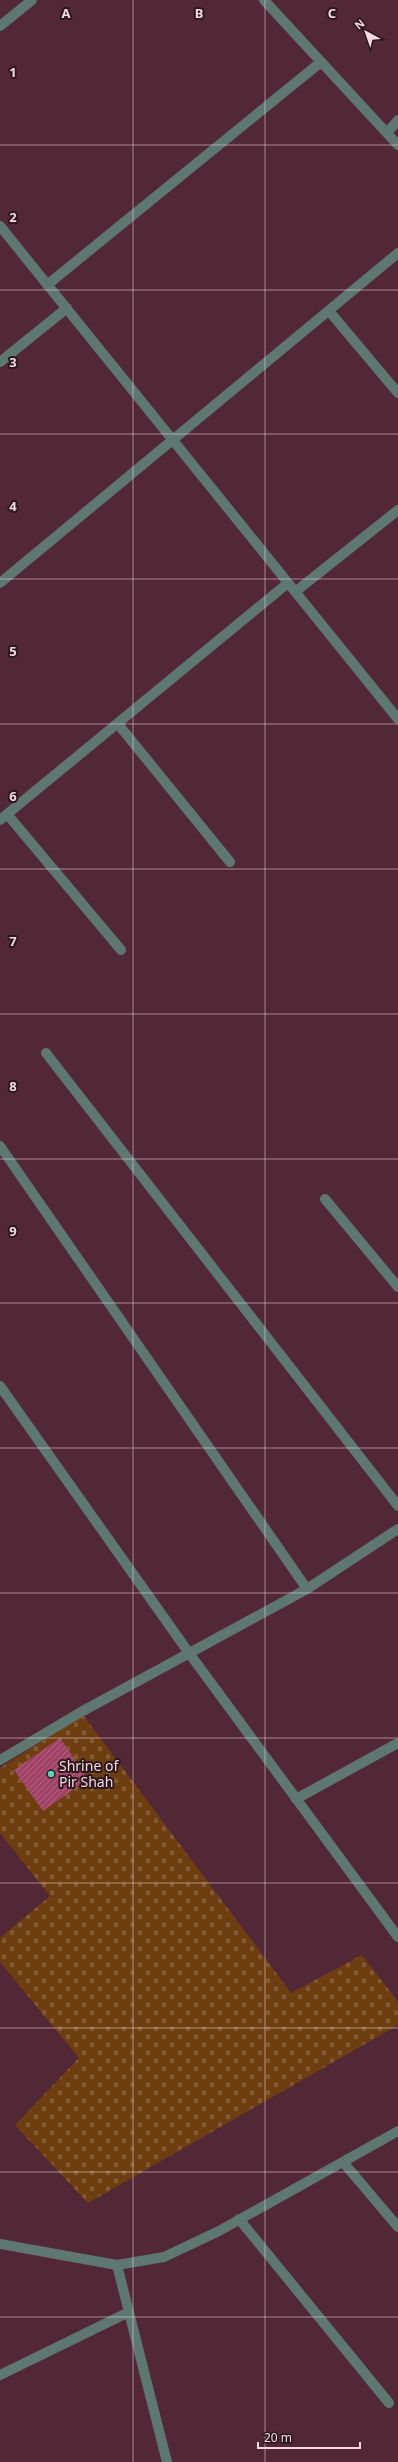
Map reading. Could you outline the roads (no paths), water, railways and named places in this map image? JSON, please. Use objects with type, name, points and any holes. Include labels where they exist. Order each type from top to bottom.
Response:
[{"type":"street","points":[[0,26],[32,0]]},
{"type":"street","points":[[264,0],[398,145]]},
{"type":"street","points":[[47,285],[321,62]]},
{"type":"street","points":[[387,133],[398,120]]},
{"type":"street","points":[[0,226],[398,719]]},
{"type":"street","points":[[0,583],[398,253]]},
{"type":"street","points":[[0,362],[67,308]]},
{"type":"street","points":[[329,311],[398,392]]},
{"type":"street","points":[[295,592],[398,510]]},
{"type":"street","points":[[121,950],[3,817],[288,583]]},
{"type":"street","points":[[118,724],[230,862]]},
{"type":"street","points":[[46,1053],[398,1506]]},
{"type":"street","points":[[0,1146],[307,1589]]},
{"type":"street","points":[[325,1199],[398,1287]]},
{"type":"street","points":[[0,1386],[189,1653],[398,1937]]},
{"type":"street","points":[[0,1760],[81,1712],[307,1589],[398,1529]]},
{"type":"street","points":[[296,1799],[398,1743]]},
{"type":"street","points":[[0,2244],[117,2265],[164,2256],[239,2220],[398,2131]]},
{"type":"street","points":[[343,2162],[398,2227]]},
{"type":"street","points":[[239,2220],[390,2403]]},
{"type":"street","points":[[117,2265],[167,2462]]},
{"type":"street","points":[[0,2375],[129,2312]]},
{"type":"place","name":"Shrine of Pir Shah","points":[[51,1774]]}]
